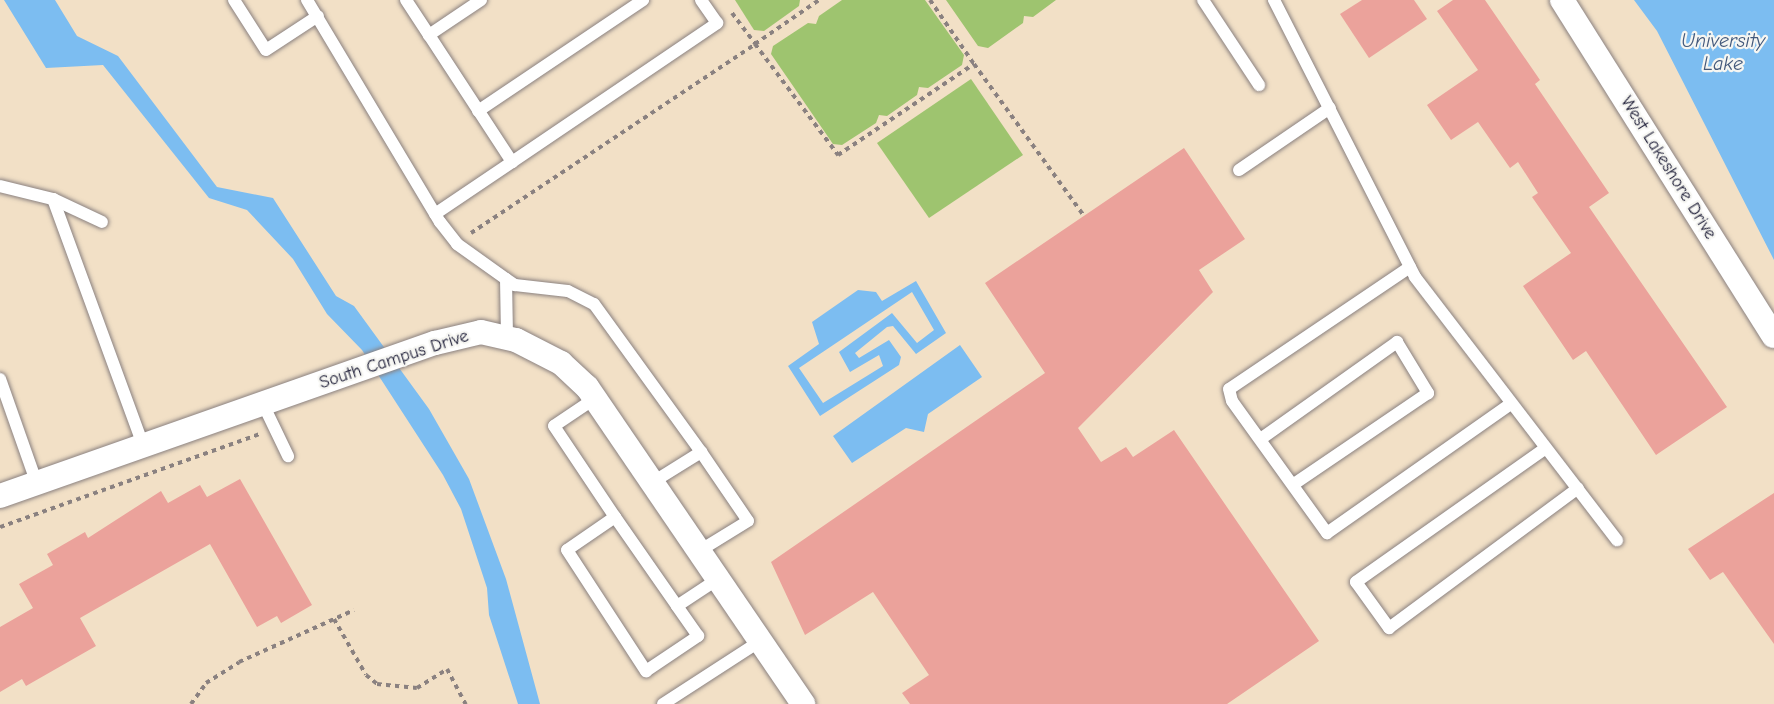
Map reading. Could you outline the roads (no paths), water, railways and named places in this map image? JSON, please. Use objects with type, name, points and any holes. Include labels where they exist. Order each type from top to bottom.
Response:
[{"type":"street","name":"West Lakeshore Drive","points":[[1562,0],[1774,336]]},
{"type":"street","name":"South Campus Drive","points":[[0,496],[435,343],[474,333],[507,338],[561,363],[594,399],[803,704]]},
{"type":"lane","points":[[234,0],[266,50],[318,16]]},
{"type":"lane","points":[[307,0],[435,214],[458,244],[515,285],[568,291],[594,304],[701,452],[748,521],[699,551]]},
{"type":"lane","points":[[406,0],[512,162]]},
{"type":"lane","points":[[429,35],[481,0]]},
{"type":"lane","points":[[478,111],[643,0]]},
{"type":"lane","points":[[435,214],[717,23],[701,0]]},
{"type":"lane","points":[[1203,0],[1258,85]]},
{"type":"lane","points":[[1274,0],[1410,267],[1543,450],[1578,489],[1617,540]]},
{"type":"lane","points":[[1239,170],[1330,108]]},
{"type":"lane","points":[[0,186],[53,199],[102,222]]},
{"type":"lane","points":[[53,199],[144,447]]},
{"type":"lane","points":[[1410,267],[1229,389],[1232,401],[1262,438],[1327,533],[1509,405]]},
{"type":"lane","points":[[506,279],[507,338]]},
{"type":"lane","points":[[1262,438],[1397,342],[1428,393],[1294,484]]},
{"type":"lane","points":[[0,379],[37,484]]},
{"type":"lane","points":[[594,399],[554,426],[698,636],[646,671],[567,550],[615,517]]},
{"type":"lane","points":[[263,404],[272,430],[288,456]]},
{"type":"lane","points":[[1543,450],[1356,582],[1389,628],[1578,489]]},
{"type":"lane","points":[[653,482],[701,452]]},
{"type":"lane","points":[[677,606],[718,579]]},
{"type":"lane","points":[[663,704],[759,642]]},
{"type":"water","points":[[4,0],[55,0],[77,36],[118,56],[217,187],[273,198],[336,296],[354,306],[429,409],[469,479],[506,579],[540,704],[518,704],[489,615],[487,588],[461,509],[443,475],[362,350],[327,314],[293,259],[247,210],[209,198],[103,65],[46,68]]},
{"type":"water","name":"University Lake","points":[[1634,0],[1774,0],[1774,260],[1657,31]]},
{"type":"water","points":[[916,281],[946,333],[916,354],[893,326],[887,327],[855,353],[859,358],[889,340],[901,357],[899,365],[820,416],[788,366],[819,344],[812,322],[858,290],[876,292],[882,301]],"holes":[[[912,292],[934,330],[917,343],[892,313],[839,352],[850,372],[879,355],[883,366],[823,403],[799,368]]]},
{"type":"water","points":[[960,345],[982,377],[928,414],[924,432],[906,428],[852,463],[833,436]]}]
